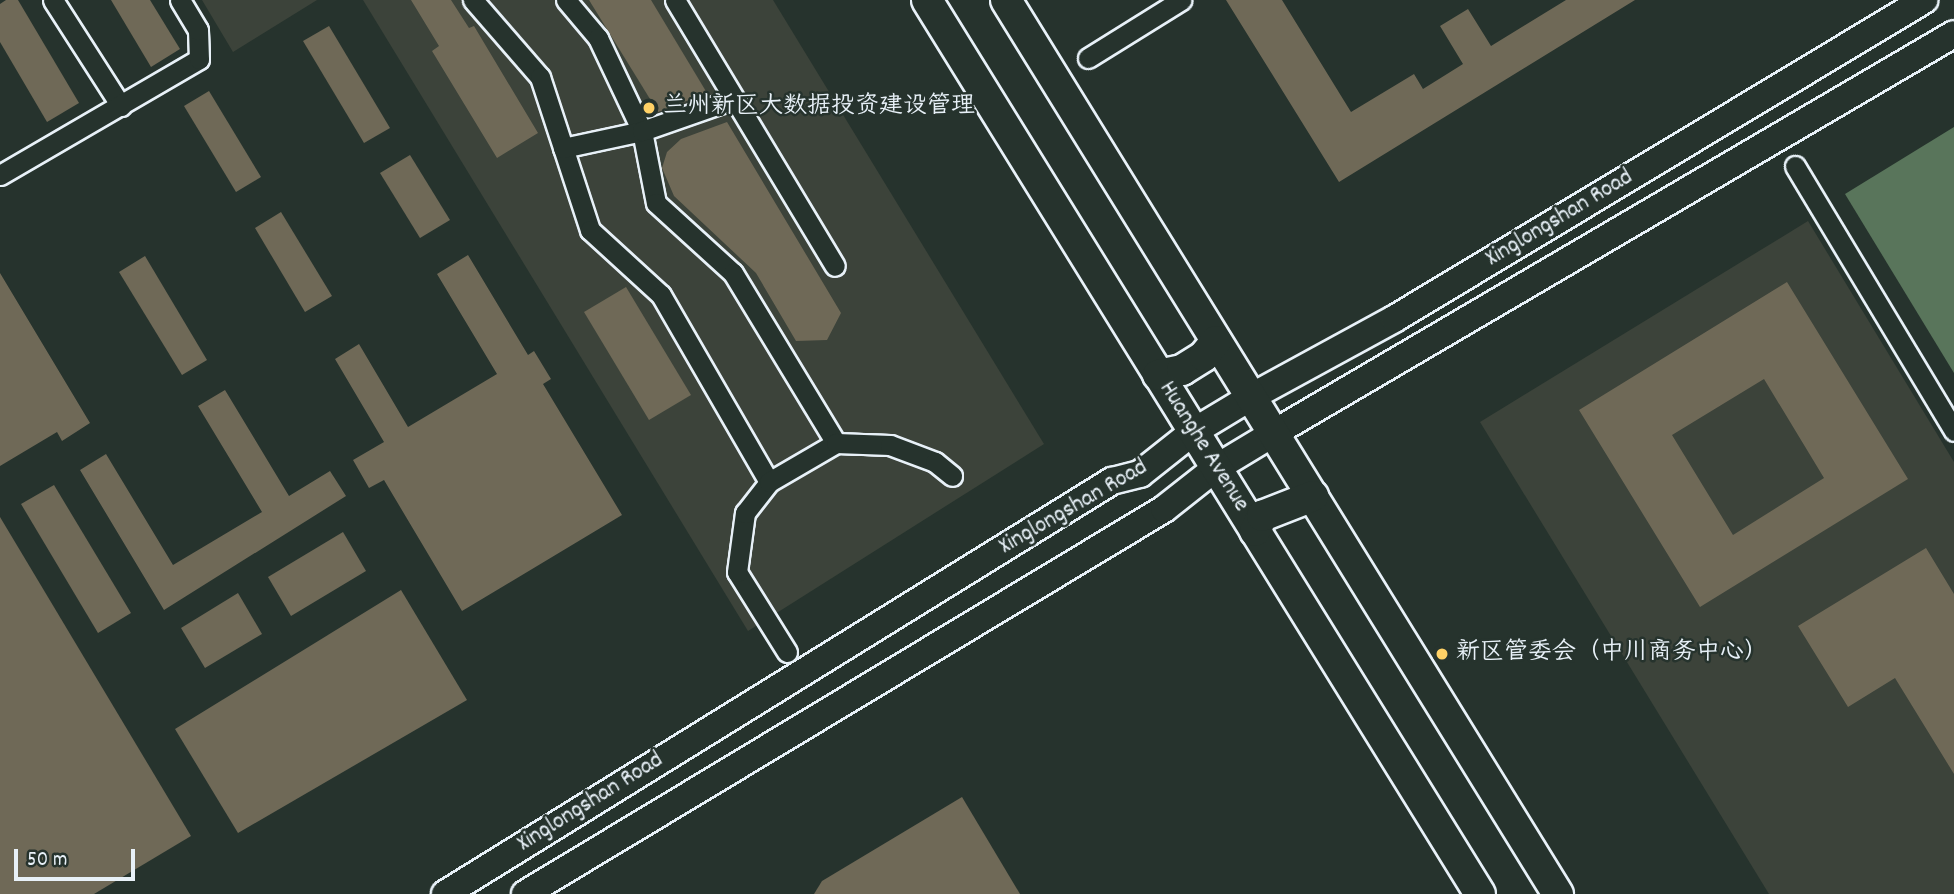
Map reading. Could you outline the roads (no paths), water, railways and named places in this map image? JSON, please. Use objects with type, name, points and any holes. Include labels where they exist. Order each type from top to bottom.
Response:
[{"type":"main road","name":"Huanghe Avenue","points":[[927,0],[1480,894]]},
{"type":"main road","points":[[1006,0],[1558,894]]},
{"type":"main road","points":[[1158,375],[1182,370],[1205,356],[1216,341]]},
{"type":"main road","points":[[1255,531],[1262,516],[1270,511],[1313,496]]},
{"type":"street","points":[[53,0],[121,106]]},
{"type":"street","points":[[0,175],[199,59],[198,30],[180,0]]},
{"type":"street","points":[[473,0],[540,78],[590,230],[661,295],[769,482]]},
{"type":"street","points":[[566,0],[598,38],[642,131],[656,203],[733,273],[836,443]]},
{"type":"street","points":[[675,0],[835,266]]},
{"type":"street","points":[[1088,58],[1181,0]]},
{"type":"street","name":"Xinglongshan Road","points":[[444,894],[1100,488],[1140,474],[1193,432],[1394,319],[1924,0]]},
{"type":"street","name":"Xinglongshan Road","points":[[525,894],[1164,509],[1216,468],[1274,433],[1954,34]]},
{"type":"street","points":[[563,148],[642,131],[734,99]]},
{"type":"street","points":[[1795,166],[1954,431]]},
{"type":"street","points":[[1317,361],[1338,395]]},
{"type":"street","points":[[787,652],[737,572],[745,513],[769,482],[836,443],[890,445],[935,462],[952,476]]},
{"type":"street","points":[[1140,474],[1164,509]]},
{"type":"place","name":"兰州新区大数据投资建设管理","points":[[649,108]]},
{"type":"place","name":"新区管委会（中川商务中心）","points":[[1442,654]]}]
